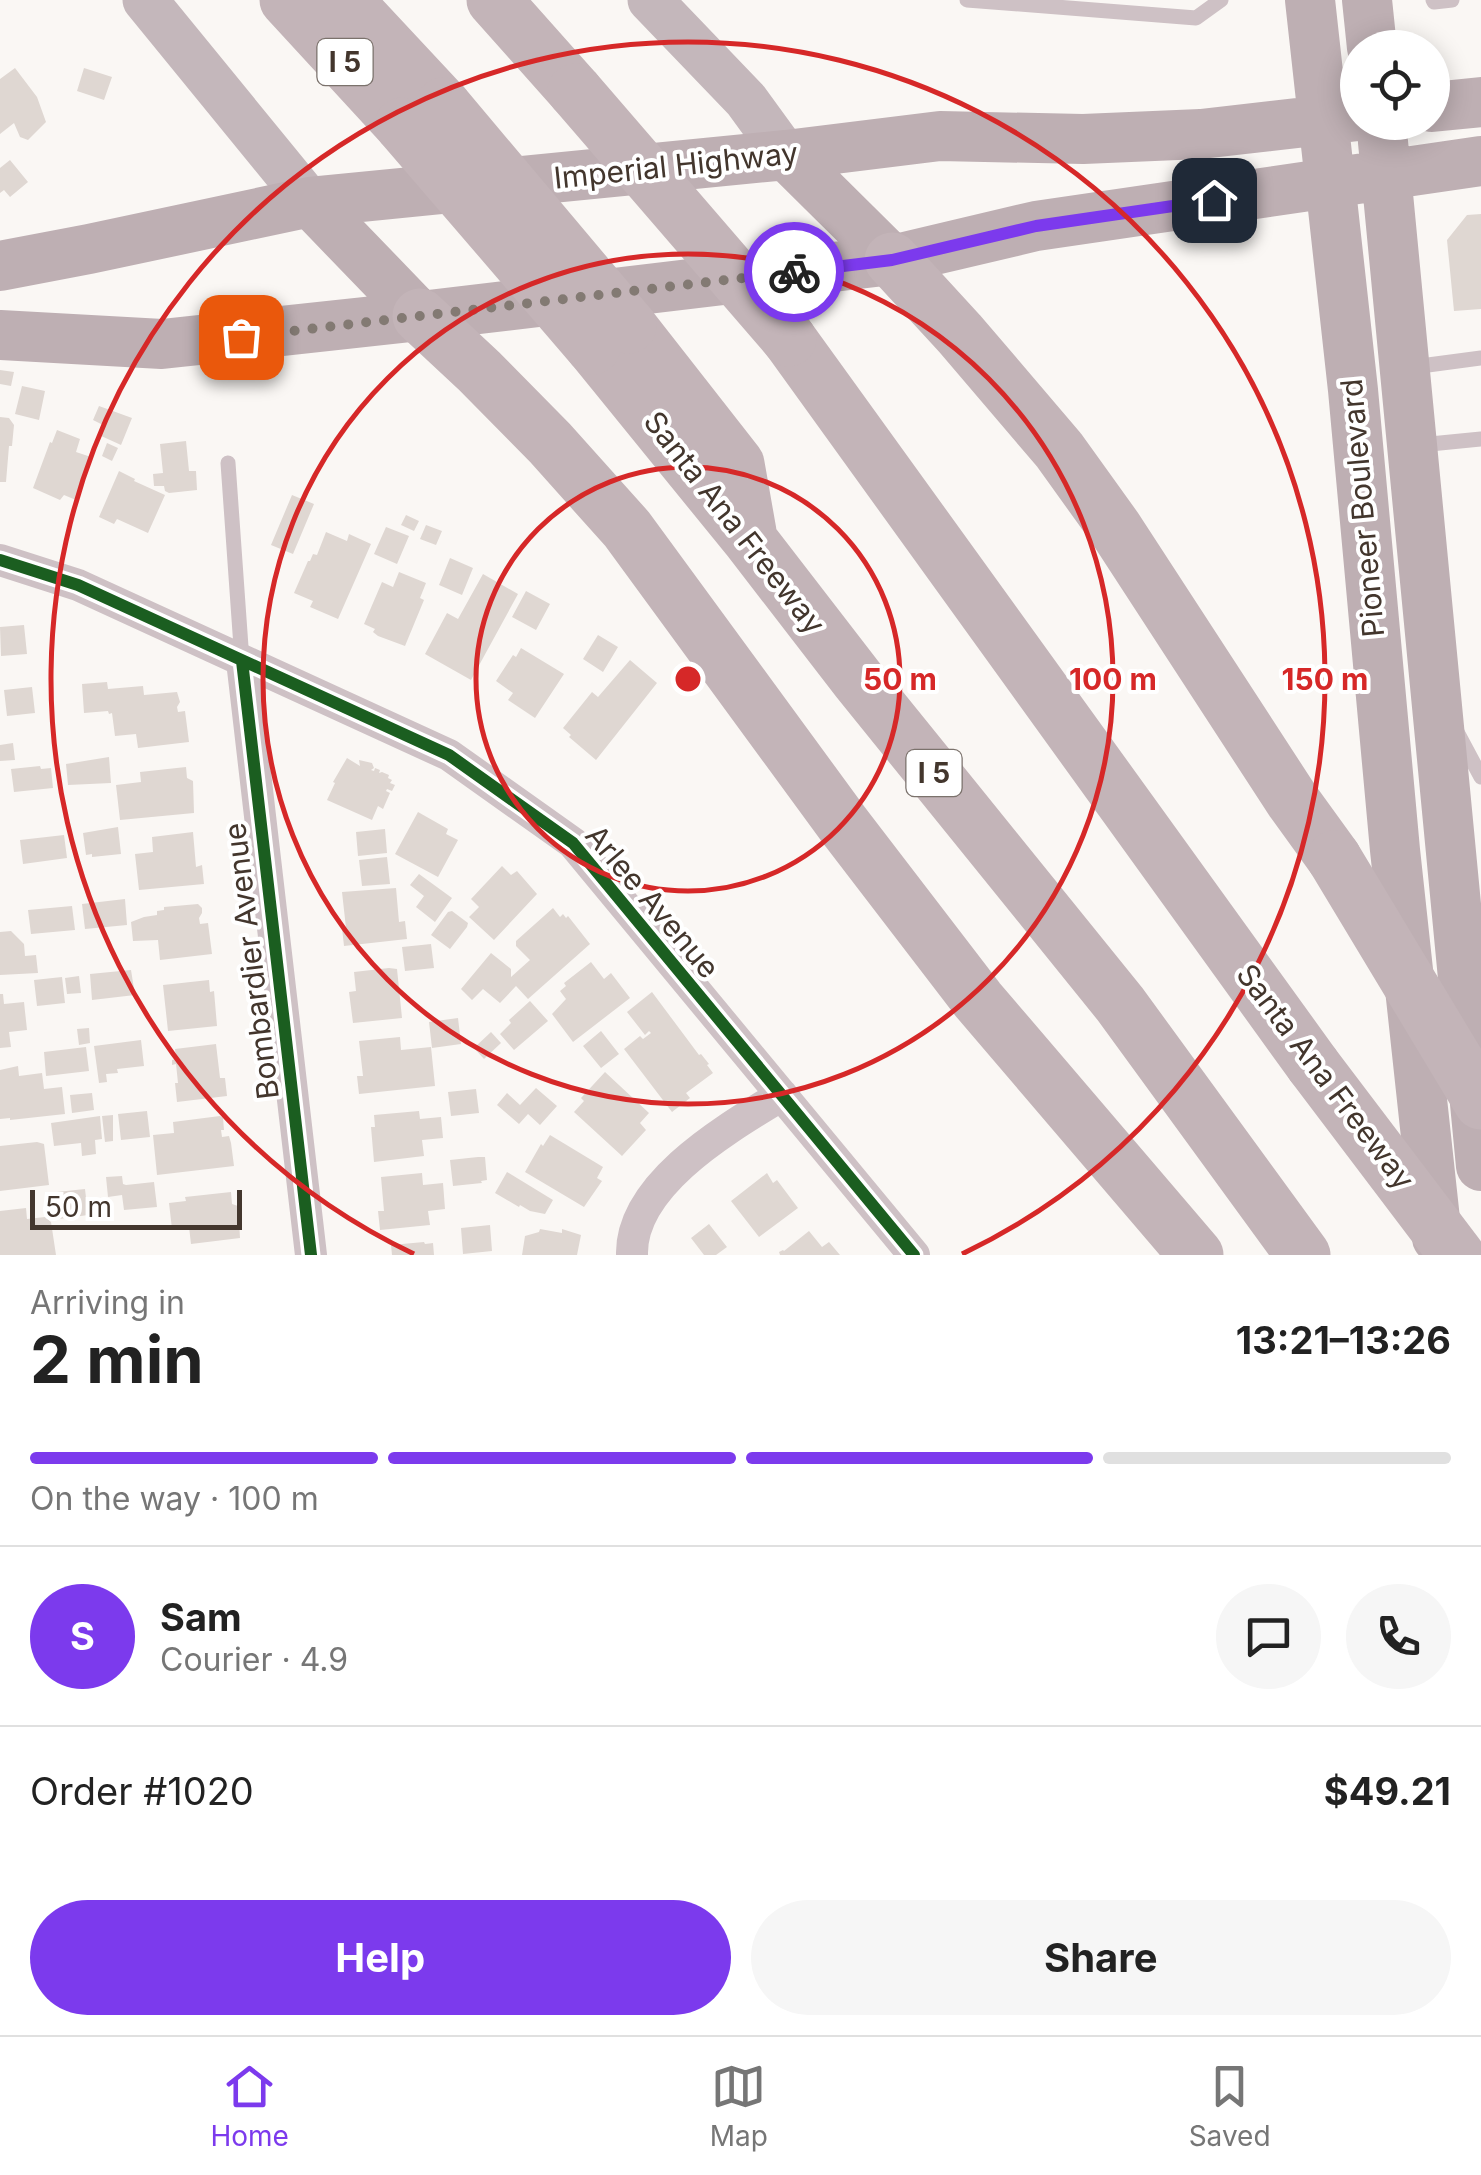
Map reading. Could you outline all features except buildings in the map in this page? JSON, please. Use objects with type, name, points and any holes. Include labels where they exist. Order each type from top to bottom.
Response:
[{"type":"highway","name":"Santa Ana Freeway","points":[[287,0],[422,115],[611,336],[750,540],[1120,1004],[1303,1255]]},
{"type":"highway","points":[[345,0],[422,115]]},
{"type":"highway","name":"Santa Ana Freeway","points":[[494,0],[790,339],[1313,1065],[1458,1255]]},
{"type":"highway","points":[[892,260],[1059,450],[1115,528],[1334,858],[1481,1102]]},
{"type":"highway","points":[[420,316],[550,443],[627,529],[843,824],[978,1000],[1196,1255]]},
{"type":"main road","points":[[145,0],[310,202],[420,316]]},
{"type":"main road","points":[[650,0],[746,100],[786,155],[892,260]]},
{"type":"main road","name":"Pioneer Boulevard","points":[[1310,0],[1340,118],[1330,184],[1438,1255]]},
{"type":"main road","points":[[1367,0],[1370,30]]},
{"type":"main road","points":[[1450,105],[1481,102]]},
{"type":"main road","name":"Imperial Highway","points":[[0,266],[310,202],[940,136],[1136,138],[1340,118]]},
{"type":"main road","name":"Pioneer Boulevard","points":[[1383,140],[1481,1166]]},
{"type":"main road","points":[[0,335],[162,344],[420,316],[892,260],[1036,226],[1481,161]]},
{"type":"street","name":"Arlee Avenue","points":[[0,560],[78,586],[449,755],[573,843],[914,1255]]},
{"type":"street","name":"Bombardier Avenue","points":[[242,661],[310,1255]]},
{"type":"street","points":[[632,1255],[631,1236],[647,1204],[668,1177],[732,1125],[782,1096]]},
{"type":"lane","points":[[967,0],[1196,18],[1221,0]]},
{"type":"lane","points":[[1433,0],[1452,0]]},
{"type":"lane","points":[[1404,368],[1481,358]]},
{"type":"lane","points":[[1412,446],[1481,439]]},
{"type":"lane","points":[[228,463],[242,661]]},
{"type":"lane","points":[[1436,694],[1481,777]]},
{"type":"cycle path","points":[[0,560],[78,585],[449,755],[573,843],[914,1255]]},
{"type":"cycle path","points":[[242,661],[311,1255]]},
{"type":"way so far","points":[[241,337],[794,272]]},
{"type":"route","points":[[794,272],[892,260],[1036,226],[1214,200]]}]
